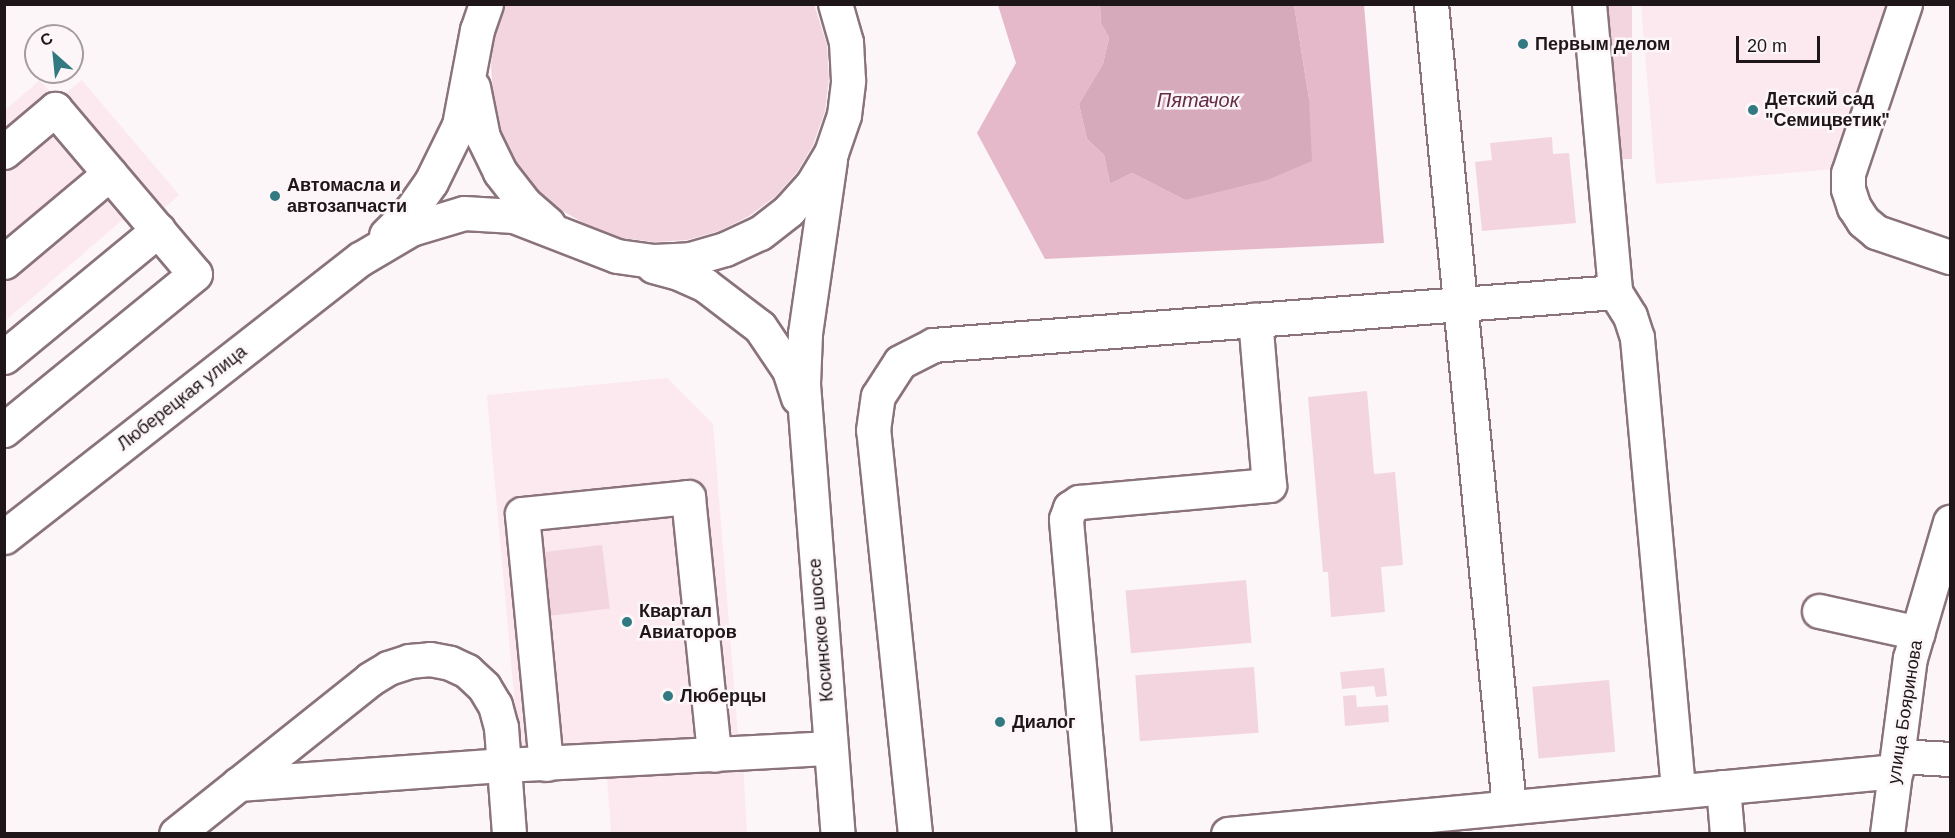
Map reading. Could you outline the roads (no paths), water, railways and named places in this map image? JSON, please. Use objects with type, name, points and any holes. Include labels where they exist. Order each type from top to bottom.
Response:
[{"type":"main road","points":[[360,259],[412,209],[431,182],[459,125],[477,30],[486,4]]},
{"type":"main road","points":[[835,4],[846,42]]},
{"type":"main road","points":[[360,259],[411,229],[464,213],[514,216],[581,244],[617,256],[654,261],[690,259],[725,249],[760,233],[789,210],[813,183],[831,153],[844,116],[848,80],[846,4]]},
{"type":"main road","points":[[1431,4],[1509,807]]},
{"type":"main road","points":[[1589,4],[1615,292],[1630,315],[1637,338],[1678,791]]},
{"type":"main road","points":[[1905,4],[1848,173],[1848,189],[1854,207],[1863,220],[1876,232],[1950,257]]},
{"type":"main road","points":[[472,65],[474,101],[483,137],[500,172],[532,211],[550,226],[581,244]]},
{"type":"main road","points":[[4,152],[55,109],[195,273],[4,430]]},
{"type":"main road","name":"Косинское шоссе","points":[[831,153],[805,334],[804,426],[838,834]]},
{"type":"main road","points":[[4,262],[110,173]]},
{"type":"main road","points":[[4,357],[158,230]]},
{"type":"main road","name":"Косинское шоссе","points":[[617,256],[676,272],[705,285],[760,327],[789,370],[804,426]]},
{"type":"main road","name":"Люберецкая улица","points":[[4,537],[360,259]]},
{"type":"main road","points":[[915,834],[873,430],[878,396],[900,362],[933,345],[1615,292]]},
{"type":"main road","points":[[1094,834],[1066,519],[1070,508],[1079,502],[1269,485],[1255,320]]},
{"type":"main road","points":[[546,764],[522,514],[688,497],[714,755]]},
{"type":"main road","name":"улица Бояринова","points":[[1887,834],[1910,658],[1950,522]]},
{"type":"main road","points":[[1819,611],[1918,633]]},
{"type":"main road","points":[[176,834],[370,680],[388,668],[409,661],[430,659],[450,663],[467,671],[484,687],[495,705],[501,727],[509,834]]},
{"type":"main road","points":[[238,784],[504,765],[831,748]]},
{"type":"main road","points":[[1228,834],[1354,828],[1509,807],[1723,787],[1950,759]]},
{"type":"main road","points":[[1723,787],[1727,834]]},
{"type":"water","name":"Пятачок","points":[[1100,5],[1294,5],[1309,99],[1312,161],[1267,180],[1185,200],[1132,173],[1110,184],[1104,155],[1087,139],[1079,104],[1103,64],[1109,38],[1101,23]]},
{"type":"place","name":"Первым делом","points":[[1523,44]]},
{"type":"place","name":"Детский сад \"Семицветик\"","points":[[1753,110]]},
{"type":"place","name":"Автомасла и автозапчасти","points":[[275,196]]},
{"type":"place","name":"Квартал Авиаторов","points":[[627,622]]},
{"type":"place","name":"Люберцы","points":[[668,696]]},
{"type":"place","name":"Диалог","points":[[1000,722]]}]
